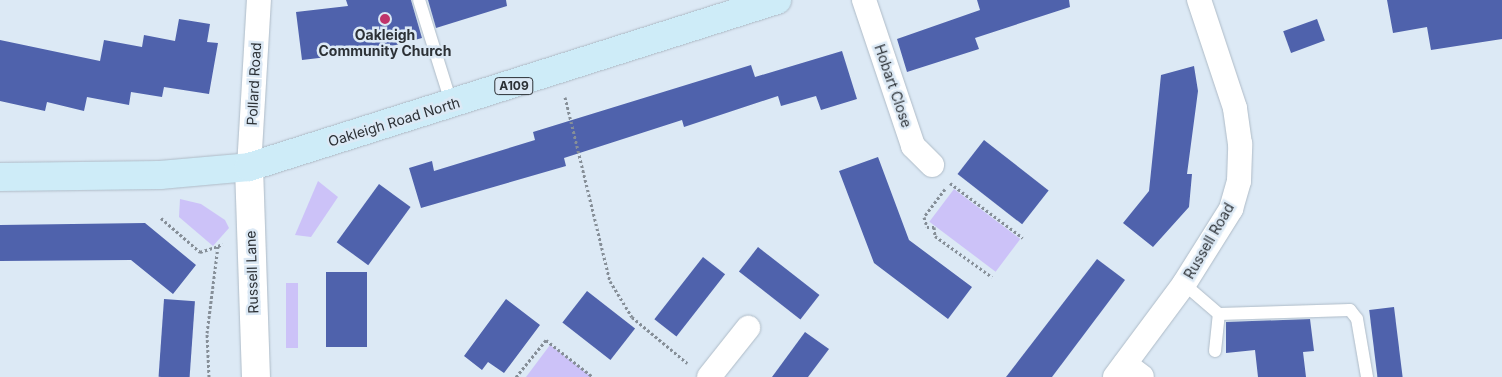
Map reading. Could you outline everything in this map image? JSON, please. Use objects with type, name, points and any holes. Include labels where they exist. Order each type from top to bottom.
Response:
[{"type":"main road","name":"Oakleigh Road North","points":[[0,177],[160,175],[249,167],[558,72],[777,0]]},
{"type":"main road","name":"Russell Lane","points":[[249,167],[256,377]]},
{"type":"street","name":"Pollard Road","points":[[249,167],[259,0]]},
{"type":"street","name":"Hobart Close","points":[[864,0],[913,146],[932,165]]},
{"type":"street","name":"Russell Road","points":[[1127,373],[1231,209],[1238,181],[1240,144],[1235,108],[1199,0]]},
{"type":"street","points":[[701,374],[748,328]]},
{"type":"lane","points":[[419,0],[452,104]]},
{"type":"lane","points":[[1184,284],[1219,314],[1350,310],[1357,319],[1367,377]]},
{"type":"lane","points":[[1215,351],[1219,314]]},
{"type":"path","points":[[558,72],[610,282],[632,317],[701,374]]},
{"type":"path","points":[[932,165],[950,183],[1023,238]]},
{"type":"path","points":[[950,183],[924,217],[927,227],[934,227],[935,236],[992,277]]},
{"type":"path","points":[[161,218],[200,252],[232,241]]},
{"type":"path","points":[[209,377],[207,333],[218,246]]},
{"type":"path","points":[[516,377],[546,340],[593,377]]},
{"type":"shaded area","points":[[318,181],[338,197],[311,237],[295,235]]},
{"type":"shaded area","points":[[954,189],[1020,239],[996,272],[929,222]]},
{"type":"shaded area","points":[[180,199],[201,204],[225,220],[229,228],[213,246],[179,217]]},
{"type":"shaded area","points":[[286,283],[298,283],[298,348],[286,348]]},
{"type":"shaded area","points":[[550,345],[592,377],[526,377]]},
{"type":"building","points":[[346,0],[411,0],[422,38],[370,52],[302,60],[296,12],[348,6]]},
{"type":"building","points":[[428,0],[506,0],[507,6],[436,28]]},
{"type":"building","points":[[977,0],[1069,0],[1070,7],[975,38],[979,49],[907,72],[897,39],[980,10]]},
{"type":"building","points":[[1387,0],[1502,0],[1502,39],[1431,50],[1427,27],[1393,33]]},
{"type":"building","points":[[179,19],[210,24],[207,42],[218,43],[209,94],[164,87],[162,97],[131,92],[129,105],[87,97],[84,111],[47,102],[45,111],[0,101],[0,40],[100,61],[104,40],[142,47],[144,35],[175,41]]},
{"type":"building","points":[[1317,19],[1325,41],[1291,53],[1283,31]]},
{"type":"building","points":[[842,51],[857,99],[821,110],[816,96],[781,106],[778,96],[684,127],[682,120],[564,158],[566,166],[421,208],[409,168],[432,161],[434,171],[535,140],[533,132],[751,65],[755,77]]},
{"type":"building","points":[[1194,66],[1198,91],[1187,174],[1192,174],[1189,207],[1153,247],[1123,223],[1149,191],[1161,75]]},
{"type":"building","points":[[984,140],[1049,190],[1022,224],[958,174]]},
{"type":"building","points":[[878,157],[909,240],[972,287],[948,319],[874,263],[839,171]]},
{"type":"building","points":[[379,184],[411,207],[368,265],[337,242]]},
{"type":"building","points":[[145,223],[196,265],[173,294],[131,260],[0,261],[0,225]]},
{"type":"building","points":[[758,247],[819,295],[800,319],[739,271]]},
{"type":"building","points":[[703,257],[725,274],[676,336],[654,319]]},
{"type":"building","points":[[1097,259],[1125,280],[1052,377],[1006,377]]},
{"type":"building","points":[[326,272],[367,272],[367,347],[326,347]]},
{"type":"building","points":[[587,291],[635,329],[610,360],[562,323]]},
{"type":"building","points":[[164,299],[195,301],[190,377],[159,377]]},
{"type":"building","points":[[506,299],[540,325],[504,373],[488,362],[482,370],[464,356]]},
{"type":"building","points":[[1394,307],[1403,377],[1377,377],[1369,310]]},
{"type":"building","points":[[1310,319],[1314,351],[1303,352],[1306,377],[1258,377],[1255,350],[1226,353],[1226,322]]},
{"type":"building","points":[[805,332],[829,349],[808,377],[772,377]]},
{"type":"place","name":"Oakleigh Community Church","points":[[385,19]]}]
